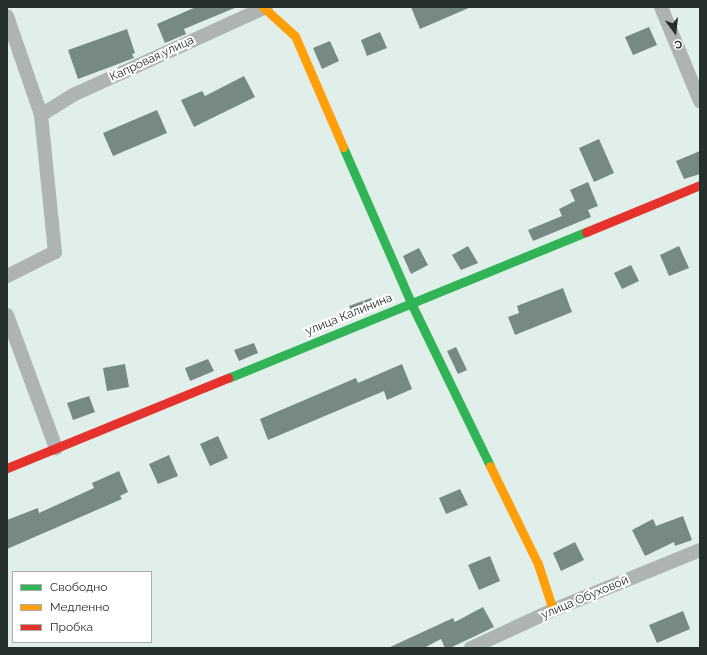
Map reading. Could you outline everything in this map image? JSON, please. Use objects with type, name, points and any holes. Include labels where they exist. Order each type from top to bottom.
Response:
[{"type":"street","points":[[264,7],[295,36],[411,303],[538,564],[553,610]]},
{"type":"street","name":"Капровая улица","points":[[41,114],[73,95],[264,7]]},
{"type":"street","points":[[661,7],[700,101]]},
{"type":"street","points":[[7,16],[41,114],[55,252],[7,276]]},
{"type":"street","name":"улица Калинина","points":[[7,468],[700,185]]},
{"type":"street","points":[[7,315],[56,448]]},
{"type":"street","name":"улица Обуховой","points":[[471,648],[553,610],[700,550]]},
{"type":"building","points":[[196,7],[237,7],[184,29],[186,34],[165,43],[157,24]]},
{"type":"building","points":[[411,7],[471,7],[420,29]]},
{"type":"building","points":[[649,27],[657,45],[633,55],[625,37]]},
{"type":"building","points":[[127,29],[135,53],[132,54],[134,58],[78,79],[68,50]]},
{"type":"building","points":[[380,32],[387,48],[367,56],[361,40]]},
{"type":"building","points":[[330,41],[339,61],[322,69],[313,48]]},
{"type":"building","points":[[244,76],[255,97],[194,127],[181,100],[202,91],[205,96]]},
{"type":"building","points":[[157,110],[167,133],[113,156],[103,133]]},
{"type":"building","points":[[599,139],[614,173],[594,182],[579,148]]},
{"type":"building","points":[[700,151],[700,174],[684,179],[676,161]]},
{"type":"building","points":[[588,182],[598,206],[588,210],[591,217],[533,241],[528,230],[562,216],[559,209],[575,201],[570,190]]},
{"type":"building","points":[[468,246],[478,263],[461,270],[452,255]]},
{"type":"building","points":[[679,246],[689,268],[669,276],[660,255]]},
{"type":"building","points":[[419,248],[428,265],[411,274],[403,256]]},
{"type":"building","points":[[631,265],[639,281],[622,289],[614,273]]},
{"type":"building","points":[[563,288],[572,312],[515,335],[508,317],[519,313],[517,306]]},
{"type":"building","points":[[371,298],[375,305],[353,314],[349,306]]},
{"type":"building","points":[[254,343],[258,353],[239,361],[234,350]]},
{"type":"building","points":[[456,347],[467,370],[458,374],[447,351]]},
{"type":"building","points":[[208,359],[214,371],[190,381],[185,368]]},
{"type":"building","points":[[125,364],[129,387],[107,391],[103,368]]},
{"type":"building","points":[[402,364],[412,389],[387,400],[384,391],[268,440],[260,419],[356,378],[358,383]]},
{"type":"building","points":[[89,396],[95,412],[73,420],[67,403]]},
{"type":"building","points":[[218,436],[228,458],[210,466],[200,444]]},
{"type":"building","points":[[169,455],[178,476],[158,484],[149,464]]},
{"type":"building","points":[[119,471],[128,492],[120,496],[122,499],[7,549],[7,520],[38,508],[39,513],[94,488],[92,483]]},
{"type":"building","points":[[460,489],[468,505],[446,514],[439,498]]},
{"type":"building","points":[[683,516],[692,540],[675,546],[674,542],[645,556],[632,530],[653,519],[656,526]]},
{"type":"building","points":[[575,542],[584,560],[561,571],[553,553]]},
{"type":"building","points":[[490,556],[500,581],[479,590],[468,565]]},
{"type":"building","points":[[483,607],[494,627],[450,648],[445,648],[441,639],[424,648],[388,648],[453,618],[455,622]]},
{"type":"building","points":[[683,611],[690,629],[657,643],[649,625]]},
{"type":"traffic: fast","points":[[343,147],[411,303],[490,466]]},
{"type":"traffic: fast","points":[[228,378],[586,232]]},
{"type":"traffic: slow","points":[[263,7],[295,36],[343,147]]},
{"type":"traffic: slow","points":[[490,466],[538,564],[553,610]]},
{"type":"traffic: jam","points":[[586,232],[700,185]]},
{"type":"traffic: jam","points":[[7,468],[228,378]]}]
